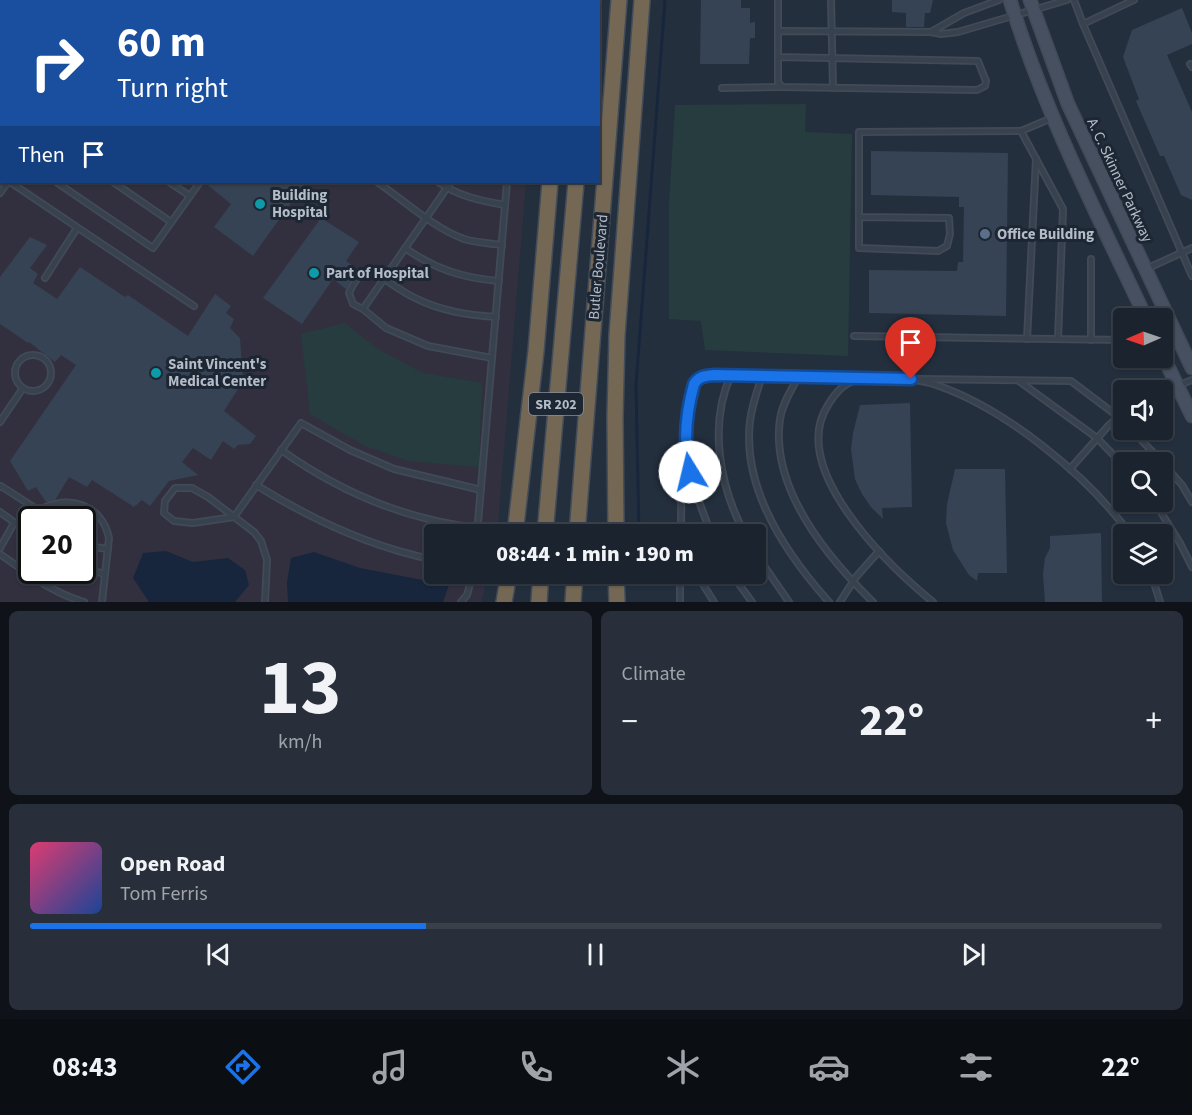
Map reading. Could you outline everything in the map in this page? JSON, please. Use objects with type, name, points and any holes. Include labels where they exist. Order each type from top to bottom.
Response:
[{"type":"highway","name":"Butler Boulevard","points":[[578,524],[619,0]]},
{"type":"highway","points":[[616,524],[617,335],[642,0]]},
{"type":"highway","points":[[516,524],[536,351],[550,183]]},
{"type":"highway","name":"Butler Boulevard","points":[[546,524],[576,183]]},
{"type":"highway","points":[[504,602],[507,584]]},
{"type":"highway","points":[[539,602],[540,584]]},
{"type":"highway","points":[[573,602],[574,584]]},
{"type":"highway","points":[[616,584],[616,600]]},
{"type":"main road","points":[[1010,0],[1052,118],[1141,308]]},
{"type":"main road","name":"A. C. Skinner Parkway","points":[[1032,5],[1068,104],[1192,368]]},
{"type":"main road","points":[[1169,368],[1192,416]]},
{"type":"lane","points":[[778,0],[778,82],[782,87]]},
{"type":"lane","points":[[831,0],[833,88]]},
{"type":"lane","points":[[931,32],[964,13],[999,0]]},
{"type":"lane","points":[[778,31],[931,32],[941,34],[957,32],[1014,15],[1032,5],[1067,0]]},
{"type":"lane","points":[[1074,0],[1192,276]]},
{"type":"lane","points":[[1083,24],[1134,0]]},
{"type":"lane","points":[[722,87],[977,90],[985,86],[986,81],[978,61],[971,60],[778,57]]},
{"type":"lane","points":[[859,217],[949,218],[950,234],[947,246],[938,251],[859,248],[859,217],[859,132],[1022,131],[1052,118]]},
{"type":"lane","points":[[1022,131],[1063,209],[1058,339]]},
{"type":"lane","points":[[1027,339],[1036,159]]},
{"type":"lane","points":[[10,183],[194,306]]},
{"type":"lane","points":[[57,183],[153,248],[199,183]]},
{"type":"lane","points":[[114,183],[171,222]]},
{"type":"lane","points":[[170,183],[190,196]]},
{"type":"lane","points":[[378,183],[426,218],[465,239],[502,245]]},
{"type":"lane","points":[[440,183],[476,200],[505,205]]},
{"type":"lane","points":[[363,309],[450,183]]},
{"type":"lane","points":[[478,524],[507,183]]},
{"type":"lane","points":[[45,278],[77,228]]},
{"type":"lane","points":[[405,248],[425,262],[444,270],[466,277],[499,281]]},
{"type":"lane","points":[[1145,269],[1192,248]]},
{"type":"lane","points":[[1091,259],[1091,340]]},
{"type":"lane","points":[[492,358],[428,346],[386,328],[363,309],[353,304],[349,293],[353,284],[365,272],[372,271],[413,297],[441,309],[496,317]]},
{"type":"lane","points":[[854,336],[1113,340]]},
{"type":"lane","points":[[34,355],[45,359],[51,370],[49,381],[41,390],[29,391],[23,388],[15,374],[18,363],[23,358],[34,355]]},
{"type":"lane","points":[[681,524],[685,451],[692,393],[697,379],[714,375],[731,375],[1071,381],[1113,409]]},
{"type":"lane","points":[[731,375],[726,387],[719,425],[720,458],[724,481],[739,524]]},
{"type":"lane","points":[[762,376],[749,422],[754,477],[771,520],[782,540],[829,602]]},
{"type":"lane","points":[[798,377],[783,407],[780,421],[784,470],[807,525],[852,582],[873,602]]},
{"type":"lane","points":[[864,379],[852,381],[842,388],[832,398],[820,422],[819,445],[829,478],[852,521],[909,582],[933,602]]},
{"type":"lane","points":[[911,379],[938,385],[988,410],[1044,446],[1092,489],[1122,524]]},
{"type":"lane","points":[[1018,380],[1097,438],[1113,455]]},
{"type":"lane","points":[[1173,388],[1192,380]]},
{"type":"lane","points":[[0,422],[23,388]]},
{"type":"lane","points":[[1070,469],[1113,422]]},
{"type":"lane","points":[[264,602],[266,552],[255,532],[234,517],[208,497],[192,489],[175,488],[165,501],[164,513],[174,521],[193,523],[234,517],[301,423],[350,450],[394,470],[481,490]]},
{"type":"lane","points":[[1141,440],[1153,452]]},
{"type":"lane","points":[[282,450],[326,480],[367,499],[445,524]]},
{"type":"lane","points":[[685,451],[696,494],[707,524]]},
{"type":"lane","points":[[1173,475],[1192,502]]},
{"type":"lane","points":[[256,485],[288,505],[360,539],[424,557]]},
{"type":"lane","points":[[0,487],[33,506]]},
{"type":"lane","points":[[50,506],[61,502],[73,502],[83,506]]},
{"type":"lane","points":[[0,512],[18,526]]},
{"type":"lane","points":[[1161,512],[1192,567]]},
{"type":"lane","points":[[96,516],[107,529],[108,549],[102,602]]},
{"type":"lane","points":[[0,548],[14,523]]},
{"type":"lane","points":[[96,547],[108,549]]},
{"type":"lane","points":[[840,602],[852,582],[879,551]]},
{"type":"lane","points":[[0,554],[44,586],[63,596],[84,602]]},
{"type":"lane","points":[[766,569],[789,602]]},
{"type":"lane","points":[[96,571],[105,574]]},
{"type":"lane","points":[[461,602],[470,584]]},
{"type":"lane","points":[[680,584],[680,602]]},
{"type":"lane","points":[[703,584],[714,602]]},
{"type":"lane","points":[[739,584],[752,602]]},
{"type":"lane","points":[[1154,584],[1160,602]]},
{"type":"shaded area","points":[[0,183],[526,183],[498,524],[424,524],[424,584],[486,584],[481,602],[0,602]]},
{"type":"green space","points":[[806,104],[805,132],[852,134],[848,356],[705,350],[701,321],[669,319],[669,204],[675,105]]},
{"type":"green space","points":[[345,323],[376,348],[423,373],[482,383],[479,467],[409,461],[365,446],[310,414],[301,334]]},
{"type":"water","points":[[166,551],[193,562],[228,558],[245,570],[249,585],[235,602],[149,602],[133,578],[143,553]]},
{"type":"water","points":[[314,552],[360,568],[424,580],[424,584],[449,585],[443,602],[288,602],[287,582],[291,558]]},
{"type":"building","points":[[701,0],[741,0],[741,8],[750,8],[750,23],[755,22],[755,38],[750,38],[749,64],[700,64]]},
{"type":"building","points":[[892,0],[933,0],[930,13],[925,13],[924,27],[906,27],[906,13],[892,12]]},
{"type":"building","points":[[1182,8],[1192,33],[1192,44],[1167,55],[1192,112],[1192,200],[1181,195],[1164,156],[1160,156],[1136,101],[1139,99],[1123,57],[1132,30]]},
{"type":"building","name":"Office Building","points":[[871,151],[1008,153],[1006,316],[869,313],[869,270],[957,271],[958,262],[963,262],[964,207],[959,207],[959,197],[871,195]]},
{"type":"building","name":"Building Hospital","points":[[205,183],[305,183],[253,256],[214,227],[231,204]]},
{"type":"building","name":"Part of Hospital","points":[[321,218],[359,242],[346,261],[360,271],[351,279],[346,289],[333,279],[302,324],[263,298]]},
{"type":"building","name":"Saint Vincent's Medical Center","points":[[30,237],[47,245],[30,268],[38,274],[33,283],[57,299],[80,267],[125,297],[128,295],[188,336],[215,294],[231,306],[226,313],[234,319],[230,328],[240,338],[243,381],[224,411],[256,436],[250,444],[238,445],[234,449],[223,441],[211,460],[193,448],[182,462],[198,475],[169,481],[150,506],[142,500],[134,507],[92,480],[87,487],[69,477],[55,500],[46,502],[36,487],[28,491],[10,461],[76,365],[61,355],[55,362],[0,324],[0,277]]},
{"type":"building","points":[[910,403],[912,507],[882,508],[883,519],[871,507],[855,479],[851,449],[853,433],[860,405]]},
{"type":"building","points":[[955,469],[1005,469],[1007,573],[978,573],[977,581],[969,575],[953,550],[946,523],[947,504]]},
{"type":"building","points":[[1101,533],[1102,602],[1045,602],[1043,574],[1045,558],[1050,548],[1050,536]]},
{"type":"waterway","points":[[639,524],[636,385],[665,0]]},
{"type":"place","name":"Building Hospital","points":[[260,204]]},
{"type":"place","name":"Office Building","points":[[985,234]]},
{"type":"place","name":"Part of Hospital","points":[[314,273]]},
{"type":"place","name":"Saint Vincent's Medical Center","points":[[156,373]]},
{"type":"route","points":[[690,472],[685,451],[687,426],[694,384],[703,376],[911,379]]}]
